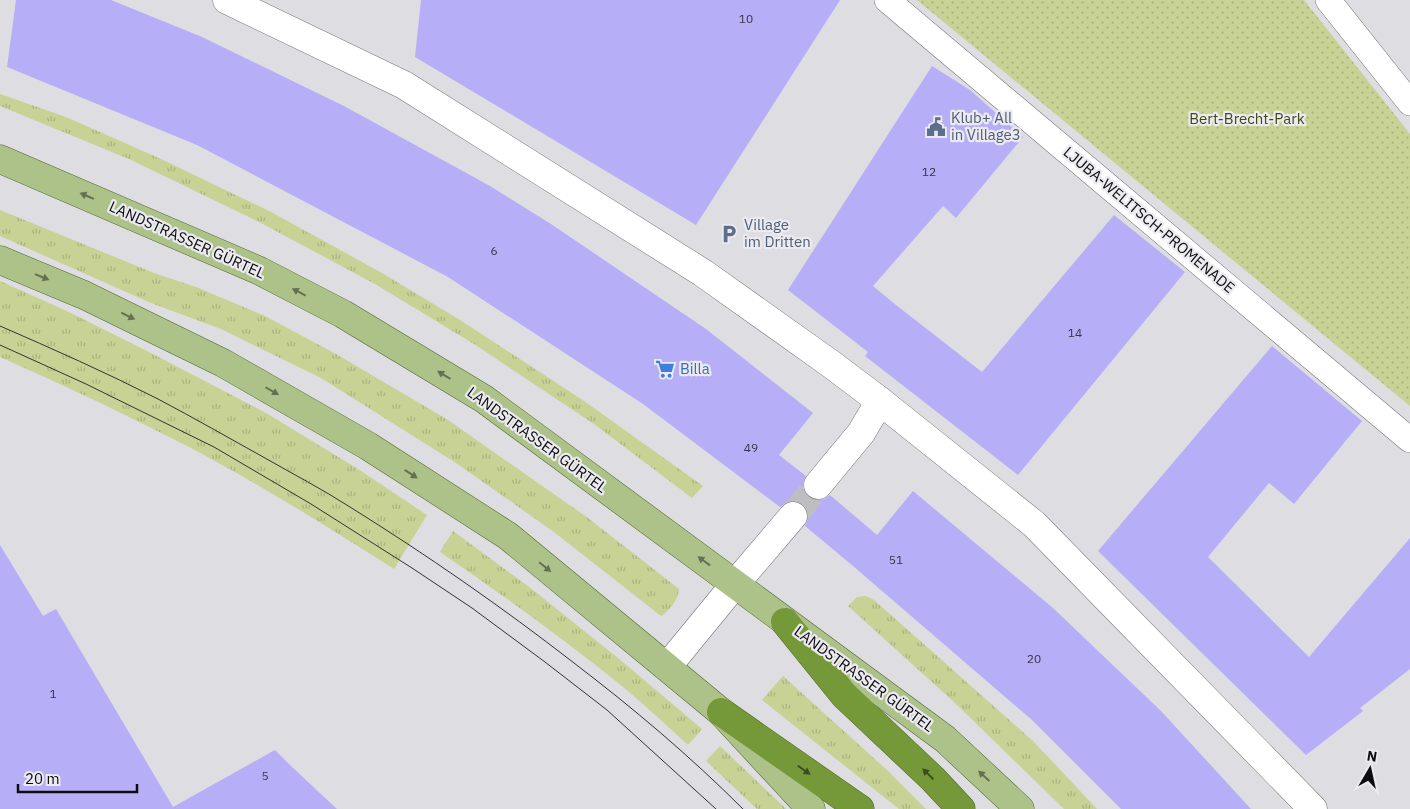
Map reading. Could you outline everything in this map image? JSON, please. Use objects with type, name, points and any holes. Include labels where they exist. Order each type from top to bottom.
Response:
[{"type":"highway","points":[[785,622],[844,695],[962,809]]},
{"type":"highway","points":[[720,712],[860,809]]},
{"type":"main road","name":"LANDSTRASSER GÜRTEL","points":[[0,159],[260,271],[343,314],[484,399],[945,739],[1020,809]]},
{"type":"main road","points":[[0,260],[84,295],[224,363],[368,446],[508,536],[720,712],[811,809]]},
{"type":"street","points":[[227,0],[404,85],[703,273],[831,364],[1034,524],[1313,809]]},
{"type":"street","name":"LJUBA-WELITSCH-PROMENADE","points":[[887,0],[1410,440]]},
{"type":"street","points":[[1328,0],[1410,103]]},
{"type":"street","points":[[818,486],[861,433],[880,401]]},
{"type":"street","points":[[667,667],[792,516]]},
{"type":"green space","name":"Bert-Brecht-Park","points":[[917,0],[1304,0],[1410,134],[1410,406]]},
{"type":"green space","points":[[0,94],[66,117],[161,159],[271,212],[382,273],[460,320],[584,401],[703,486],[692,498],[594,424],[474,344],[375,284],[261,223],[129,159],[0,106]]},
{"type":"green space","points":[[0,210],[265,316],[336,354],[448,420],[588,518],[679,589],[673,604],[661,616],[554,532],[456,463],[321,378],[221,329],[151,303],[0,236]]},
{"type":"green space","points":[[0,281],[69,312],[266,413],[358,469],[427,515],[394,569],[293,506],[189,447],[95,400],[0,357]]},
{"type":"green space","points":[[453,531],[533,590],[702,729],[688,745],[639,700],[600,668],[509,600],[440,552]]},
{"type":"green space","points":[[866,596],[874,600],[1033,741],[1097,809],[1064,809],[954,702],[848,606],[857,597]]},
{"type":"green space","points":[[783,676],[888,771],[926,809],[899,809],[762,700]]},
{"type":"green space","points":[[720,746],[786,809],[757,809],[706,761]]},
{"type":"building","points":[[16,0],[111,0],[202,37],[344,106],[490,186],[551,224],[706,329],[813,413],[779,455],[806,476],[803,490],[808,497],[816,500],[824,499],[830,495],[877,535],[913,491],[1053,608],[1161,711],[1251,809],[1121,809],[1032,720],[805,526],[808,519],[808,511],[803,504],[796,501],[788,501],[780,507],[643,404],[448,277],[197,145],[7,67]]},
{"type":"building","points":[[421,0],[840,0],[696,225],[415,57]]},
{"type":"building","points":[[932,66],[970,90],[1023,137],[956,218],[943,206],[873,286],[896,305],[982,372],[1114,215],[1185,272],[1018,475],[865,356],[868,352],[788,290]]},
{"type":"building","points":[[1272,346],[1362,421],[1294,504],[1269,483],[1208,557],[1309,657],[1410,538],[1410,669],[1360,708],[1363,711],[1306,755],[1098,551]]},
{"type":"building","points":[[0,545],[43,616],[56,609],[173,807],[275,750],[337,809],[0,809]]},
{"type":"tunnel","points":[[793,516],[818,485]]},
{"type":"tram line","points":[[0,326],[139,389],[329,494],[379,525],[464,582],[596,680],[682,751],[743,809]]},
{"type":"tram line","points":[[0,345],[86,384],[214,447],[311,504],[412,568],[472,608],[607,710],[716,809]]},
{"type":"place","name":"Klub+ All in Village3","points":[[936,127]]},
{"type":"place","name":"Village im Dritten","points":[[729,234]]},
{"type":"place","name":"Billa","points":[[665,369]]}]
